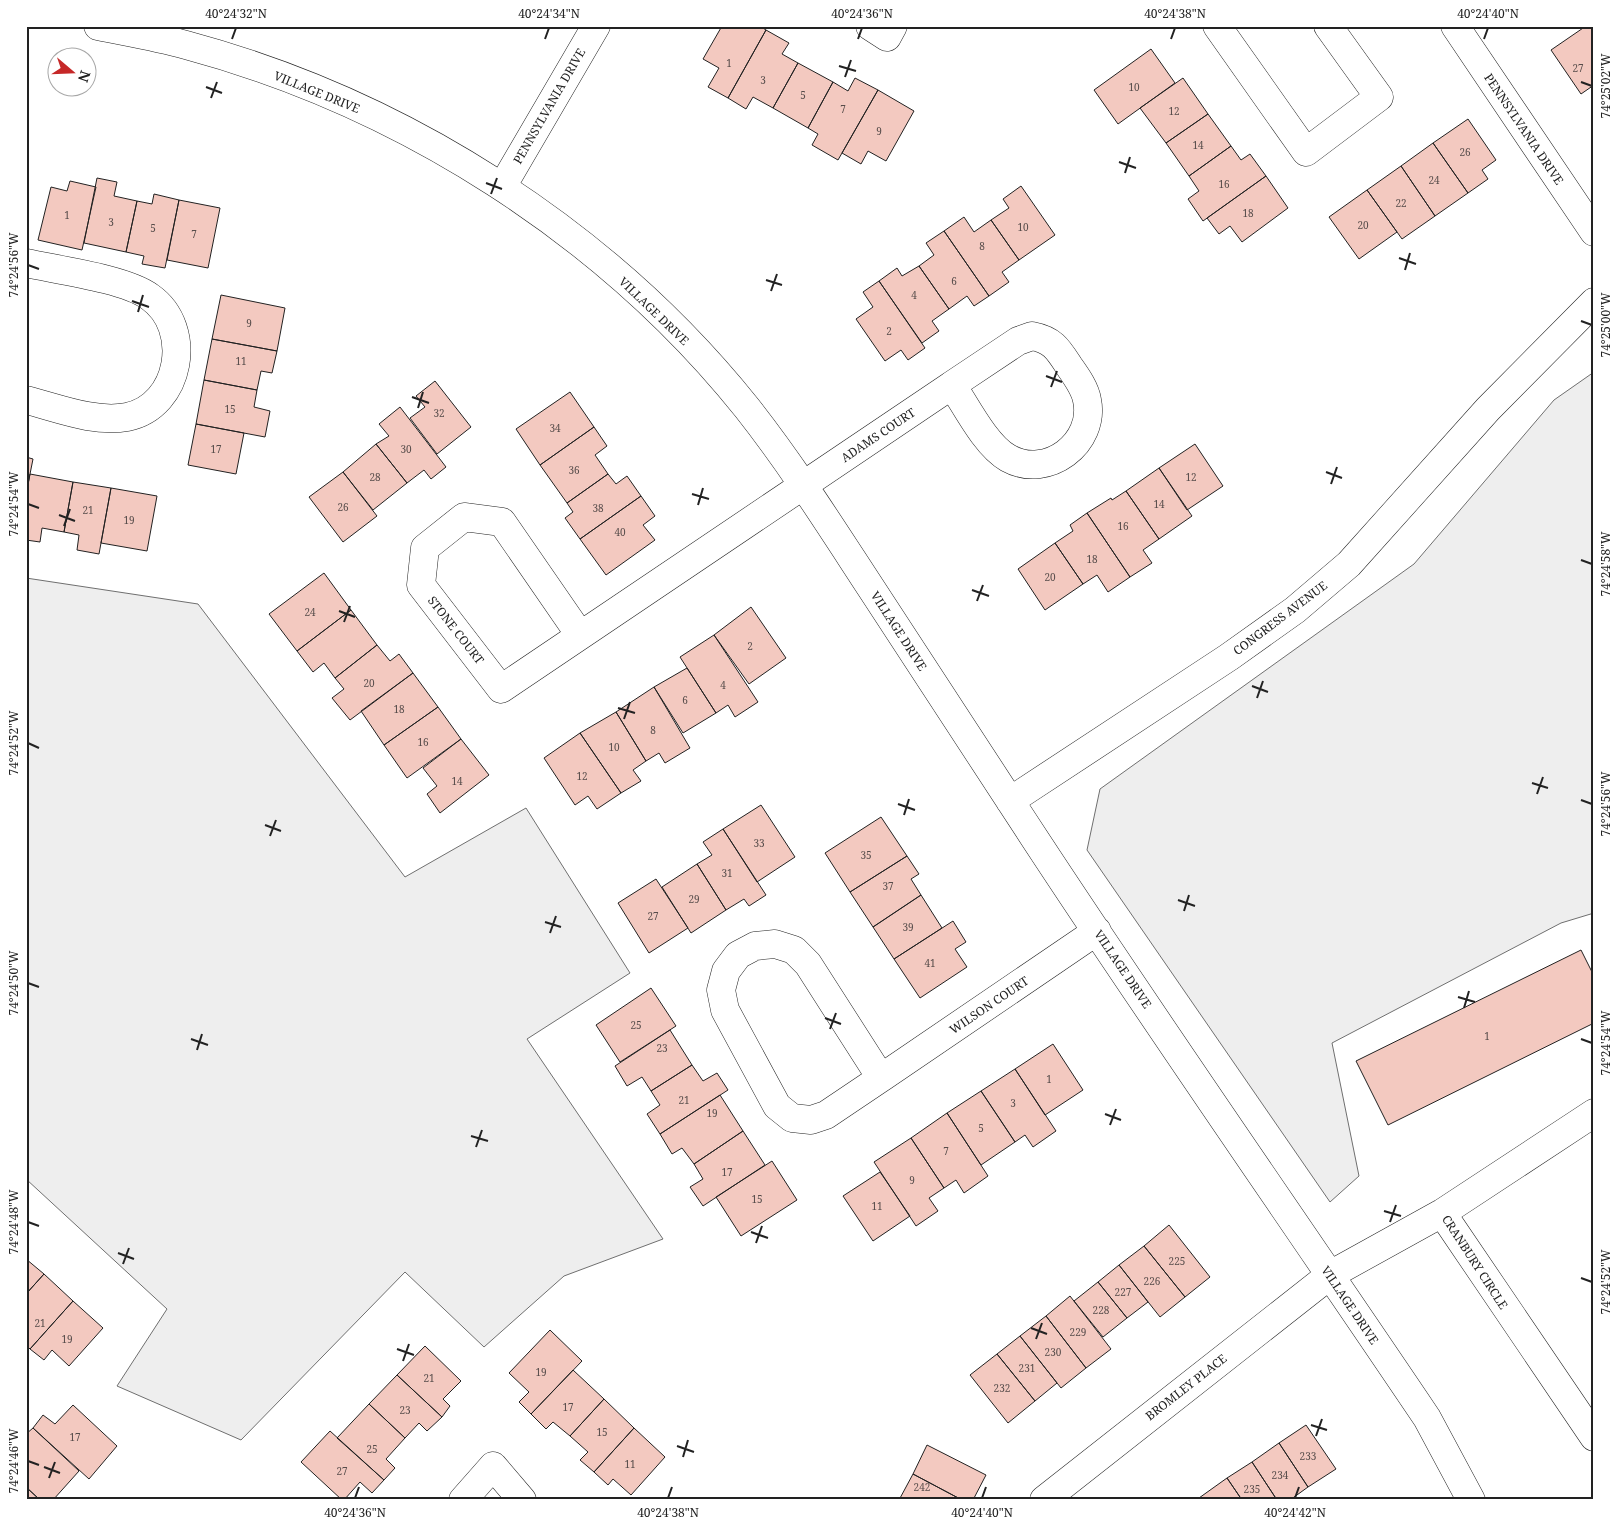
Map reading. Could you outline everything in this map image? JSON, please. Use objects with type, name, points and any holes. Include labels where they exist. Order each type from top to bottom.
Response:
[{"type":"street","name":"VILLAGE DRIVE","points":[[98,26],[185,44],[293,79],[396,125],[502,187],[586,248],[670,323],[746,407],[803,486],[1097,932],[1427,1418],[1471,1500]]},
{"type":"street","name":"PENNSYLVANIA DRIVE","points":[[502,187],[596,26]]},
{"type":"street","points":[[1217,26],[1306,152],[1379,97],[1328,26]]},
{"type":"street","name":"PENNSYLVANIA DRIVE","points":[[1455,26],[1594,232]]},
{"type":"street","points":[[26,263],[133,287],[151,297],[166,313],[172,325],[178,353],[174,374],[164,393],[148,407],[129,416],[108,419],[26,400]]},
{"type":"street","name":"CONGRESS AVENUE","points":[[1010,801],[1229,657],[1295,610],[1350,564],[1488,409],[1594,302]]},
{"type":"street","points":[[1032,336],[1047,339],[1058,349],[1078,379],[1087,400],[1087,422],[1078,442],[1062,457],[1046,464],[1029,465],[1008,458],[991,443],[952,385],[1018,341],[1032,336]]},
{"type":"street","name":"ADAMS COURT","points":[[803,486],[952,385]]},
{"type":"street","name":"STONE COURT","points":[[580,635],[502,522],[464,517],[425,548],[421,585],[501,689],[803,486]]},
{"type":"street","name":"WILSON COURT","points":[[881,1078],[808,964],[794,950],[775,944],[755,946],[738,955],[726,971],[721,990],[725,1010],[777,1106],[792,1118],[811,1120],[826,1115],[881,1078],[1097,932]]},
{"type":"street","name":"CRANBURY CIRCLE","points":[[1594,1113],[1442,1212],[1594,1437]]},
{"type":"street","name":"BROMLEY PLACE","points":[[1044,1500],[1330,1275],[1442,1212]]},
{"type":"street","points":[[463,1500],[493,1466],[522,1500]]},
{"type":"shaded area","points":[[1594,372],[1594,913],[1561,923],[1332,1043],[1359,1176],[1330,1202],[1087,850],[1100,789],[1414,564],[1554,400]]},
{"type":"shaded area","points":[[26,578],[198,604],[405,877],[526,808],[630,973],[527,1039],[663,1239],[564,1276],[484,1347],[405,1272],[241,1440],[117,1386],[167,1309],[26,1179]]},
{"type":"building","points":[[722,26],[760,26],[766,30],[728,98],[708,87],[719,68],[703,59]]},
{"type":"building","points":[[1586,26],[1594,26],[1594,85],[1581,94],[1551,50]]},
{"type":"building","points":[[766,30],[789,43],[782,54],[798,63],[773,108],[753,97],[746,109],[728,98]]},
{"type":"building","points":[[1151,49],[1175,83],[1118,124],[1094,90]]},
{"type":"building","points":[[798,63],[833,82],[808,128],[773,108]]},
{"type":"building","points":[[855,78],[878,90],[838,160],[812,145],[818,134],[808,128],[833,82],[848,91]]},
{"type":"building","points":[[1183,78],[1208,114],[1166,143],[1140,108]]},
{"type":"building","points":[[878,90],[914,111],[886,161],[868,151],[861,164],[842,153]]},
{"type":"building","points":[[1208,114],[1231,146],[1189,176],[1166,143]]},
{"type":"building","points":[[1468,119],[1496,160],[1482,170],[1488,179],[1468,193],[1433,143]]},
{"type":"building","points":[[1433,143],[1468,193],[1435,216],[1401,166]]},
{"type":"building","points":[[1231,146],[1241,160],[1250,154],[1266,176],[1203,221],[1188,199],[1199,191],[1189,176]]},
{"type":"building","points":[[1401,166],[1435,216],[1402,239],[1367,190]]},
{"type":"building","points":[[1266,176],[1288,208],[1242,242],[1230,226],[1219,234],[1207,218]]},
{"type":"building","points":[[97,178],[117,182],[114,196],[137,201],[126,252],[84,243]]},
{"type":"building","points":[[70,181],[96,187],[82,250],[38,240],[51,187],[67,191]]},
{"type":"building","points":[[1021,186],[1055,235],[1019,260],[991,220],[1009,208],[1003,199]]},
{"type":"building","points":[[1367,190],[1397,232],[1359,259],[1329,217]]},
{"type":"building","points":[[154,194],[179,200],[165,268],[142,264],[144,256],[126,252],[137,201],[152,204]]},
{"type":"building","points":[[179,200],[220,208],[208,268],[167,260]]},
{"type":"building","points":[[964,217],[974,232],[991,220],[1019,260],[1002,272],[1009,282],[989,296],[944,231]]},
{"type":"building","points":[[944,231],[989,296],[974,306],[967,296],[949,309],[919,266],[934,255],[926,243]]},
{"type":"building","points":[[919,266],[949,309],[932,321],[939,331],[922,343],[879,281],[897,268],[902,276]]},
{"type":"building","points":[[879,281],[925,348],[908,360],[901,350],[885,361],[856,319],[873,307],[863,292]]},
{"type":"building","points":[[221,295],[285,308],[277,351],[212,339]]},
{"type":"building","points":[[212,339],[277,351],[272,373],[261,371],[257,390],[204,380]]},
{"type":"building","points":[[204,380],[257,390],[254,407],[270,411],[265,437],[196,424]]},
{"type":"building","points":[[435,381],[471,427],[437,454],[410,418],[425,407],[416,396]]},
{"type":"building","points":[[570,392],[594,427],[540,465],[516,429]]},
{"type":"building","points":[[400,407],[446,467],[431,479],[424,470],[407,483],[376,444],[389,436],[379,424]]},
{"type":"building","points":[[196,424],[244,433],[236,474],[188,465]]},
{"type":"building","points":[[594,427],[607,446],[595,455],[608,474],[567,503],[540,465]]},
{"type":"building","points":[[376,444],[407,483],[373,510],[343,472]]},
{"type":"building","points":[[1195,444],[1223,486],[1187,510],[1159,468]]},
{"type":"building","points":[[26,457],[33,459],[26,494]]},
{"type":"building","points":[[1159,468],[1192,516],[1159,539],[1126,491]]},
{"type":"building","points":[[343,472],[377,516],[343,542],[309,497]]},
{"type":"building","points":[[30,474],[73,482],[64,532],[42,528],[40,542],[26,540],[26,496]]},
{"type":"building","points":[[608,474],[616,484],[627,476],[641,496],[580,539],[565,518],[573,512],[567,503]]},
{"type":"building","points":[[73,482],[111,488],[99,554],[77,550],[79,535],[64,532]]},
{"type":"building","points":[[111,488],[157,496],[147,551],[101,543]]},
{"type":"building","points":[[1126,491],[1159,539],[1143,550],[1152,563],[1130,577],[1087,513]]},
{"type":"building","points":[[641,496],[655,516],[643,525],[655,540],[606,575],[580,539]]},
{"type":"building","points":[[1087,513],[1130,577],[1108,592],[1097,575],[1083,584],[1055,543],[1073,531],[1070,525]]},
{"type":"building","points":[[1055,543],[1083,584],[1045,610],[1018,569]]},
{"type":"building","points":[[324,573],[351,610],[297,651],[269,614]]},
{"type":"building","points":[[751,607],[786,658],[749,684],[714,635]]},
{"type":"building","points":[[351,610],[377,645],[335,678],[324,663],[313,672],[297,651]]},
{"type":"building","points":[[714,635],[758,702],[735,717],[728,705],[716,713],[680,657]]},
{"type":"building","points":[[377,645],[390,661],[399,654],[413,673],[350,720],[332,698],[344,689],[335,678]]},
{"type":"building","points":[[687,668],[716,713],[683,733],[654,687]]},
{"type":"building","points":[[413,673],[438,707],[384,745],[361,711]]},
{"type":"building","points":[[654,687],[690,748],[665,763],[659,753],[646,761],[616,712]]},
{"type":"building","points":[[438,707],[461,739],[407,778],[384,745]]},
{"type":"building","points":[[616,712],[646,761],[633,770],[641,781],[621,793],[580,733]]},
{"type":"building","points":[[580,733],[621,793],[597,809],[588,796],[575,805],[544,758]]},
{"type":"building","points":[[461,739],[489,775],[440,813],[427,794],[437,786],[423,768]]},
{"type":"building","points":[[761,805],[795,857],[757,882],[723,829]]},
{"type":"building","points":[[881,817],[907,856],[850,892],[825,853]]},
{"type":"building","points":[[723,829],[766,895],[749,906],[744,899],[726,910],[697,864],[712,855],[703,842]]},
{"type":"building","points":[[907,856],[919,874],[911,879],[921,895],[873,927],[850,892]]},
{"type":"building","points":[[697,864],[726,910],[691,933],[662,887]]},
{"type":"building","points":[[656,879],[688,928],[649,953],[618,903]]},
{"type":"building","points":[[921,895],[942,928],[894,959],[873,927]]},
{"type":"building","points":[[953,921],[966,942],[955,949],[967,967],[920,998],[894,959]]},
{"type":"building","points":[[1581,950],[1594,976],[1594,1023],[1388,1125],[1356,1061]]},
{"type":"building","points":[[651,988],[676,1026],[620,1062],[596,1025]]},
{"type":"building","points":[[670,1030],[692,1065],[651,1091],[642,1077],[627,1086],[615,1066]]},
{"type":"building","points":[[1053,1044],[1083,1090],[1045,1115],[1015,1069]]},
{"type":"building","points":[[692,1065],[703,1081],[717,1073],[728,1090],[660,1134],[647,1114],[660,1105],[651,1091]]},
{"type":"building","points":[[1015,1069],[1056,1131],[1033,1147],[1025,1135],[1015,1142],[981,1091]]},
{"type":"building","points":[[981,1091],[1015,1142],[981,1165],[947,1113]]},
{"type":"building","points":[[720,1095],[743,1131],[694,1164],[682,1148],[672,1154],[660,1134]]},
{"type":"building","points":[[947,1113],[988,1176],[964,1193],[956,1180],[944,1188],[911,1138]]},
{"type":"building","points":[[743,1131],[765,1165],[703,1206],[690,1187],[703,1179],[694,1164]]},
{"type":"building","points":[[911,1138],[944,1188],[929,1198],[938,1211],[916,1226],[874,1162]]},
{"type":"building","points":[[772,1161],[797,1200],[741,1236],[716,1197]]},
{"type":"building","points":[[880,1172],[910,1216],[873,1241],[843,1196]]},
{"type":"building","points":[[1169,1225],[1210,1277],[1185,1297],[1144,1246]]},
{"type":"building","points":[[1144,1246],[1185,1297],[1160,1317],[1119,1265]]},
{"type":"building","points":[[26,1259],[44,1274],[26,1294]]},
{"type":"building","points":[[1119,1265],[1148,1302],[1127,1318],[1098,1282]]},
{"type":"building","points":[[44,1274],[73,1301],[30,1349],[26,1345],[26,1294]]},
{"type":"building","points":[[1098,1282],[1127,1318],[1103,1337],[1074,1301]]},
{"type":"building","points":[[1070,1296],[1111,1349],[1086,1368],[1046,1316]]},
{"type":"building","points":[[73,1301],[103,1328],[69,1366],[52,1350],[44,1360],[30,1349]]},
{"type":"building","points":[[1046,1316],[1086,1368],[1061,1388],[1020,1336]]},
{"type":"building","points":[[550,1330],[582,1361],[531,1414],[519,1402],[529,1392],[509,1373]]},
{"type":"building","points":[[1020,1336],[1057,1383],[1035,1401],[997,1354]]},
{"type":"building","points":[[425,1346],[461,1381],[443,1399],[450,1406],[442,1417],[397,1375]]},
{"type":"building","points":[[997,1354],[1035,1401],[1008,1423],[970,1375]]},
{"type":"building","points":[[573,1370],[604,1399],[570,1436],[553,1422],[546,1429],[531,1414]]},
{"type":"building","points":[[397,1375],[442,1417],[427,1431],[419,1423],[405,1438],[369,1404]]},
{"type":"building","points":[[604,1399],[634,1428],[594,1472],[580,1460],[588,1452],[570,1436]]},
{"type":"building","points":[[369,1404],[405,1438],[386,1459],[395,1468],[384,1480],[337,1438]]},
{"type":"building","points":[[73,1405],[117,1446],[89,1479],[33,1428],[43,1415],[55,1424]]},
{"type":"building","points":[[1306,1425],[1336,1469],[1308,1487],[1279,1443]]},
{"type":"building","points":[[33,1428],[79,1471],[53,1500],[40,1500],[26,1487],[26,1449],[29,1447],[26,1445],[26,1434]]},
{"type":"building","points":[[634,1428],[665,1457],[631,1495],[613,1479],[608,1485],[594,1472]]},
{"type":"building","points":[[330,1431],[384,1480],[372,1493],[360,1482],[342,1500],[301,1462]]},
{"type":"building","points":[[1279,1443],[1308,1487],[1290,1500],[1277,1500],[1252,1462]]},
{"type":"building","points":[[927,1445],[986,1475],[973,1500],[962,1500],[913,1474]]},
{"type":"building","points":[[1252,1462],[1277,1500],[1242,1500],[1227,1478]]},
{"type":"building","points":[[913,1474],[962,1500],[899,1500]]},
{"type":"building","points":[[1227,1478],[1242,1500],[1200,1500],[1199,1498]]},
{"type":"building","points":[[26,1487],[40,1500],[26,1500]]}]
